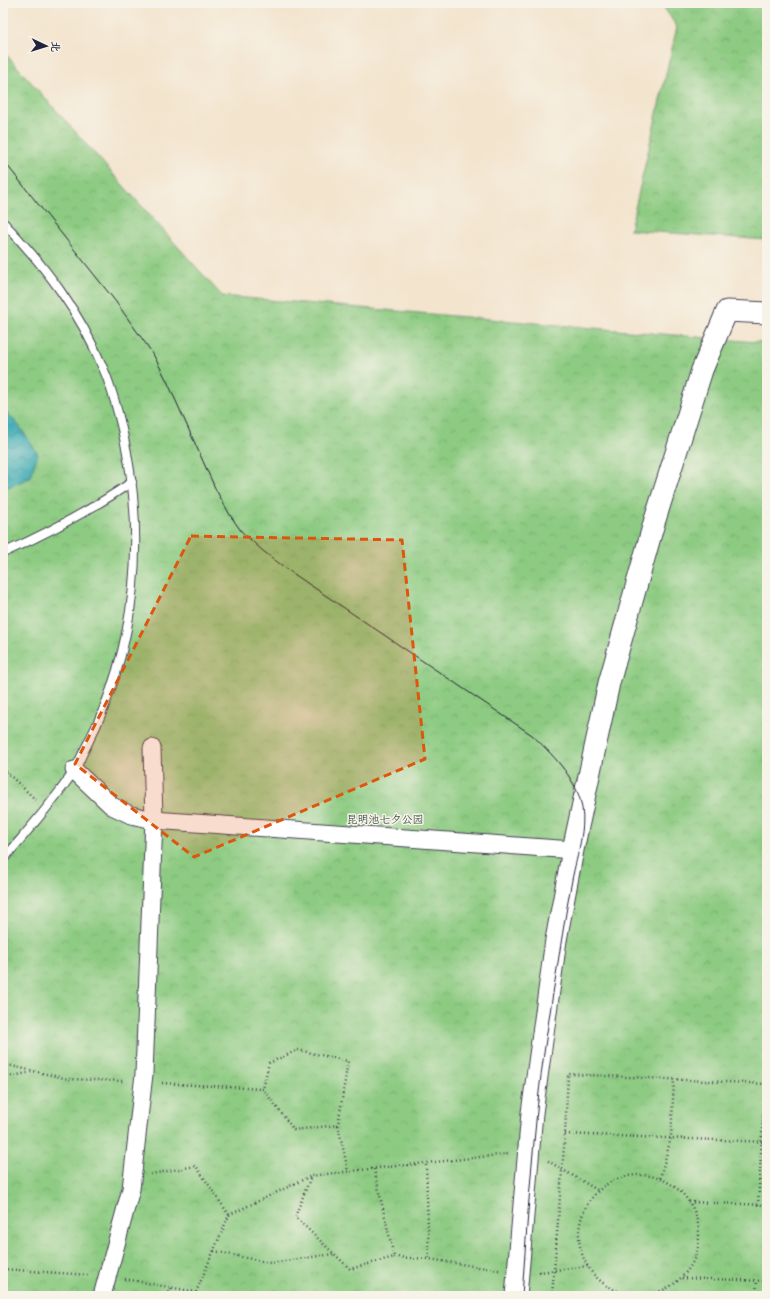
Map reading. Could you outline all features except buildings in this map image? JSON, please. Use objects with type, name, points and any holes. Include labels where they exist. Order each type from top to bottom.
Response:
[{"type":"street","points":[[516,1296],[532,1113],[556,940],[573,850],[609,683],[654,523],[702,370],[727,310],[767,313]]},
{"type":"street","points":[[102,1296],[131,1189],[144,1074],[154,820],[152,748]]},
{"type":"street","points":[[74,770],[112,806],[131,815],[154,820],[573,850]]},
{"type":"lane","points":[[3,222],[26,246],[64,294],[84,327],[103,368],[115,401],[126,449],[132,482],[136,530],[135,568],[130,608],[123,645],[110,693],[74,770],[45,809],[3,860]]},
{"type":"lane","points":[[3,553],[47,533],[132,482]]},
{"type":"path","points":[[3,769],[45,809]]},
{"type":"path","points":[[338,1125],[294,1130],[263,1089],[269,1063],[298,1050],[348,1061],[338,1125],[348,1172]]},
{"type":"path","points":[[3,1078],[34,1071]]},
{"type":"path","points":[[552,1296],[565,1134],[568,1074],[766,1084],[758,1205]]},
{"type":"path","points":[[660,1178],[671,1138],[674,1080]]},
{"type":"path","points":[[565,1134],[767,1142]]},
{"type":"path","points":[[3,1269],[107,1276],[196,1292],[229,1215],[311,1176],[505,1154],[544,1158],[599,1191]]},
{"type":"path","points":[[426,1163],[429,1258]]},
{"type":"path","points":[[132,1177],[196,1166],[229,1215]]},
{"type":"path","points":[[374,1169],[394,1257]]},
{"type":"path","points":[[641,1175],[660,1178],[677,1188],[689,1202],[698,1221],[699,1242],[693,1261],[681,1278],[664,1290],[645,1296],[624,1293],[605,1285],[588,1266],[582,1253],[579,1234],[583,1216],[592,1199],[599,1191],[622,1177],[641,1175]]},
{"type":"path","points":[[311,1176],[295,1217],[350,1269],[394,1257],[429,1258],[524,1274],[588,1266]]},
{"type":"path","points":[[689,1202],[767,1205]]},
{"type":"path","points":[[214,1251],[270,1263],[334,1254]]},
{"type":"path","points":[[681,1278],[767,1280]]},
{"type":"path","points":[[756,1296],[758,1280]]},
{"type":"path","points":[[167,1296],[171,1288]]},
{"type":"highlighted area","points":[[191,536],[402,540],[425,759],[194,857],[75,764]]},
{"type":"green space","points":[[661,3],[767,3],[767,240],[630,230],[677,27]]},
{"type":"green space","name":"昆明池七夕公园","points":[[3,51],[222,296],[767,343],[767,1296],[3,1296]]},
{"type":"water","points":[[3,408],[20,427],[38,454],[30,478],[3,489]]},
{"type":"tram line","points":[[3,160],[116,302],[153,354],[167,381],[215,488],[241,531],[263,551],[288,570],[532,735],[561,766],[578,793],[583,812],[582,831],[565,920],[542,1071],[532,1165],[522,1296]]}]
